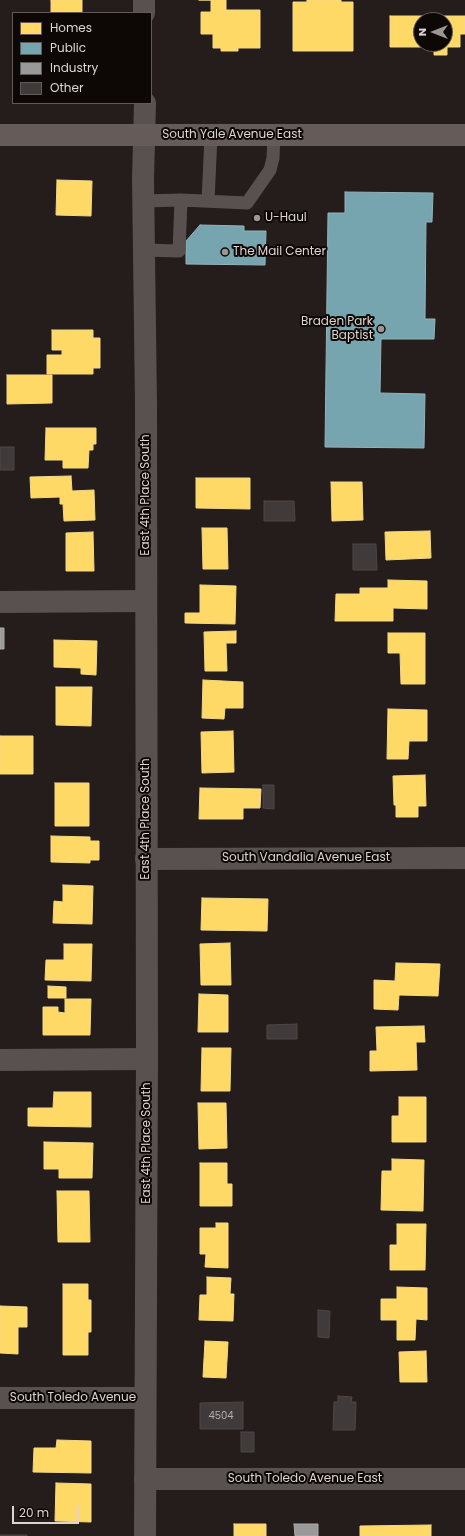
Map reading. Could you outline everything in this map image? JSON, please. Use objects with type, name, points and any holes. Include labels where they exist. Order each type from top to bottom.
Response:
[{"type":"main road","name":"South Yale Avenue East","points":[[0,135],[465,135]]},
{"type":"street","points":[[144,0],[144,12]]},
{"type":"street","name":"East 4th Place South","points":[[145,104],[144,250],[146,404],[147,1059],[145,1536]]},
{"type":"street","points":[[0,602],[146,601]]},
{"type":"street","name":"South Vandalia Avenue East","points":[[146,859],[465,858]]},
{"type":"street","points":[[0,1060],[147,1059]]},
{"type":"street","name":"South Toledo Avenue","points":[[0,1398],[145,1398]]},
{"type":"street","name":"South Toledo Avenue East","points":[[145,1479],[465,1478]]},
{"type":"lane","points":[[144,201],[181,200],[247,203],[270,170],[274,135]]},
{"type":"lane","points":[[208,201],[211,136]]},
{"type":"lane","points":[[144,250],[179,251],[181,200]]},
{"type":"building: Homes","points":[[51,0],[82,0],[82,12],[51,12]]},
{"type":"building: Homes","points":[[211,0],[226,0],[226,10],[260,10],[260,48],[238,48],[238,51],[221,51],[221,48],[213,48],[213,34],[201,34],[201,12],[211,12]]},
{"type":"building: Homes","points":[[307,0],[341,0],[341,2],[353,2],[353,51],[293,51],[293,2],[307,2]]},
{"type":"building: Homes","points":[[390,16],[413,16],[413,47],[390,47]]},
{"type":"building: Homes","points":[[453,16],[465,16],[465,34],[460,34],[460,47],[453,47]]},
{"type":"building: Homes","points":[[434,52],[447,52],[447,55],[434,55]]},
{"type":"building: Homes","points":[[57,180],[92,181],[91,216],[56,215]]},
{"type":"building: Homes","points":[[52,330],[93,330],[93,338],[100,338],[100,368],[93,368],[93,374],[47,374],[47,355],[62,355],[62,350],[52,350]]},
{"type":"building: Homes","points":[[7,375],[52,375],[52,403],[7,404]]},
{"type":"building: Homes","points":[[46,428],[96,428],[96,444],[93,444],[93,450],[89,450],[88,468],[63,468],[63,460],[45,460]]},
{"type":"building: Homes","points":[[71,476],[72,491],[94,490],[95,520],[64,521],[63,504],[60,504],[60,497],[31,498],[30,477]]},
{"type":"building: Homes","points":[[196,478],[250,478],[250,509],[196,508]]},
{"type":"building: Homes","points":[[331,482],[362,482],[363,520],[332,521]]},
{"type":"building: Homes","points":[[202,528],[227,528],[228,569],[203,569]]},
{"type":"building: Homes","points":[[430,531],[431,558],[386,560],[385,532]]},
{"type":"building: Homes","points":[[93,532],[94,571],[66,571],[66,533]]},
{"type":"building: Homes","points":[[388,580],[427,581],[427,609],[393,608],[393,621],[335,621],[336,594],[360,594],[360,588],[388,588]]},
{"type":"building: Homes","points":[[200,585],[236,586],[235,624],[185,623],[185,613],[200,613]]},
{"type":"building: Homes","points":[[236,631],[236,643],[226,643],[227,671],[205,671],[204,632]]},
{"type":"building: Homes","points":[[388,633],[425,633],[425,684],[401,684],[400,653],[388,653]]},
{"type":"building: Homes","points":[[54,640],[97,641],[96,675],[81,674],[81,668],[54,667]]},
{"type":"building: Homes","points":[[203,680],[243,682],[243,708],[225,708],[224,719],[202,718]]},
{"type":"building: Homes","points":[[56,687],[92,687],[91,726],[56,725]]},
{"type":"building: Homes","points":[[388,709],[427,710],[427,741],[409,741],[408,759],[387,759]]},
{"type":"building: Homes","points":[[233,731],[234,772],[202,773],[201,732]]},
{"type":"building: Homes","points":[[0,736],[33,736],[33,774],[0,774]]},
{"type":"building: Homes","points":[[425,775],[426,806],[418,806],[418,817],[396,817],[393,776]]},
{"type":"building: Homes","points":[[55,783],[89,783],[89,826],[55,826]]},
{"type":"building: Homes","points":[[200,788],[261,789],[260,808],[243,808],[243,819],[199,819]]},
{"type":"building: Homes","points":[[51,836],[90,837],[90,841],[99,841],[99,860],[90,860],[90,863],[51,862]]},
{"type":"building: Homes","points":[[63,885],[93,886],[92,924],[53,923],[54,901],[63,902]]},
{"type":"building: Homes","points":[[202,898],[268,899],[267,931],[201,930]]},
{"type":"building: Homes","points":[[230,943],[231,985],[201,985],[200,944]]},
{"type":"building: Homes","points":[[64,944],[92,944],[91,981],[45,980],[46,960],[64,960]]},
{"type":"building: Homes","points":[[396,963],[440,964],[438,996],[399,995],[398,1010],[374,1009],[374,980],[395,981]]},
{"type":"building: Homes","points":[[48,986],[66,987],[66,998],[48,998]]},
{"type":"building: Homes","points":[[199,994],[228,995],[228,1032],[198,1032]]},
{"type":"building: Homes","points":[[65,999],[91,999],[90,1035],[43,1035],[43,1007],[58,1007],[58,1012],[65,1013]]},
{"type":"building: Homes","points":[[424,1026],[425,1042],[416,1042],[417,1070],[370,1071],[370,1051],[377,1051],[376,1027]]},
{"type":"building: Homes","points":[[202,1048],[231,1048],[230,1091],[201,1091]]},
{"type":"building: Homes","points":[[54,1092],[91,1092],[91,1127],[28,1126],[28,1108],[53,1108]]},
{"type":"building: Homes","points":[[399,1097],[426,1097],[426,1142],[392,1142],[392,1116],[399,1116]]},
{"type":"building: Homes","points":[[198,1103],[226,1103],[227,1148],[199,1149]]},
{"type":"building: Homes","points":[[44,1142],[93,1143],[92,1178],[59,1178],[59,1169],[44,1169]]},
{"type":"building: Homes","points":[[392,1159],[424,1160],[423,1211],[381,1210],[382,1171],[392,1171]]},
{"type":"building: Homes","points":[[200,1163],[227,1163],[227,1184],[232,1184],[232,1206],[200,1206]]},
{"type":"building: Homes","points":[[57,1191],[89,1191],[90,1242],[58,1242]]},
{"type":"building: Homes","points":[[216,1223],[228,1223],[228,1268],[205,1267],[206,1254],[200,1254],[200,1228],[216,1228]]},
{"type":"building: Homes","points":[[397,1224],[426,1224],[425,1270],[390,1270],[390,1245],[397,1245]]},
{"type":"building: Homes","points":[[207,1277],[231,1278],[230,1294],[234,1294],[233,1321],[199,1320],[200,1295],[207,1295]]},
{"type":"building: Homes","points":[[63,1284],[88,1284],[88,1300],[91,1300],[91,1332],[88,1332],[88,1355],[63,1355]]},
{"type":"building: Homes","points":[[397,1287],[427,1288],[427,1320],[416,1319],[415,1340],[397,1340],[397,1320],[381,1320],[381,1299],[397,1299]]},
{"type":"building: Homes","points":[[0,1306],[27,1307],[27,1327],[18,1327],[18,1354],[0,1353]]},
{"type":"building: Homes","points":[[205,1341],[228,1342],[226,1378],[203,1377]]},
{"type":"building: Homes","points":[[426,1351],[427,1382],[400,1382],[399,1352]]},
{"type":"building: Homes","points":[[57,1440],[91,1441],[91,1473],[33,1472],[34,1448],[56,1448]]},
{"type":"building: Homes","points":[[56,1483],[91,1484],[91,1522],[55,1521]]},
{"type":"building: Homes","points":[[234,1524],[266,1524],[266,1536],[234,1536]]},
{"type":"building: Homes","points":[[431,1525],[431,1536],[360,1536],[360,1526]]},
{"type":"building: Public","name":"Braden Park Baptist","points":[[345,192],[433,193],[432,222],[426,222],[425,319],[435,319],[434,339],[381,339],[380,393],[425,394],[424,448],[325,447],[328,213],[345,213]]},
{"type":"building: Public","name":"The Mail Center","points":[[200,225],[244,226],[244,231],[266,231],[265,265],[186,264],[186,241]]},
{"type":"building: Industry","points":[[0,628],[4,628],[4,649],[0,649]]},
{"type":"building: Industry","points":[[294,1524],[318,1524],[318,1536],[295,1536]]},
{"type":"building: Other","points":[[0,447],[14,447],[14,470],[0,470]]},
{"type":"building: Other","points":[[264,501],[294,501],[295,521],[264,521]]},
{"type":"building: Other","points":[[353,544],[376,544],[377,570],[353,570]]},
{"type":"building: Other","points":[[263,785],[274,785],[274,809],[263,808]]},
{"type":"building: Other","points":[[297,1024],[297,1039],[267,1039],[267,1025]]},
{"type":"building: Other","points":[[318,1310],[330,1311],[329,1338],[318,1337]]},
{"type":"building: Other","points":[[338,1396],[352,1397],[351,1402],[356,1402],[355,1430],[333,1430],[334,1402],[338,1402]]},
{"type":"building: Other","points":[[243,1402],[243,1429],[200,1429],[200,1403]]},
{"type":"building: Other","points":[[241,1432],[254,1432],[254,1452],[241,1452]]},
{"type":"building: Other","points":[[27,1535],[27,1536],[0,1536]]},
{"type":"place","name":"U-Haul","points":[[257,218]]},
{"type":"place","name":"The Mail Center","points":[[225,252]]},
{"type":"place","name":"Braden Park Baptist","points":[[381,329]]}]
